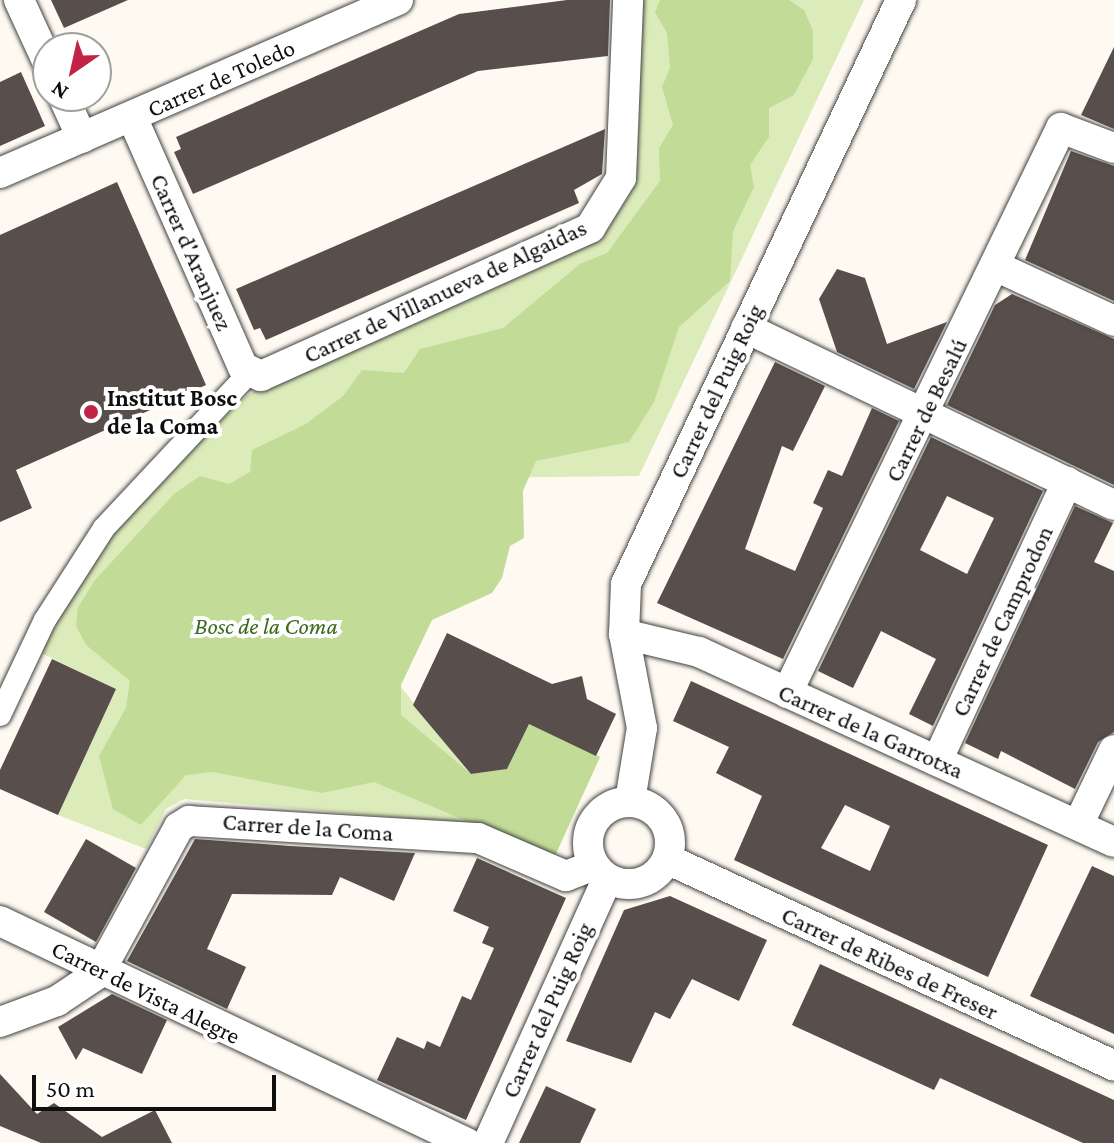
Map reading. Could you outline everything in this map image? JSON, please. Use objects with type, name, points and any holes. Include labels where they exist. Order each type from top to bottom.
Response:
[{"type":"street","points":[[19,0],[34,32]]},
{"type":"street","name":"Carrer de Toledo","points":[[0,173],[396,0]]},
{"type":"street","name":"Carrer de Villanueva de Algaidas","points":[[254,375],[590,228],[621,178],[628,0]]},
{"type":"street","name":"Carrer del Puig Roig","points":[[630,801],[642,728],[624,634],[626,584],[901,0]]},
{"type":"street","points":[[70,112],[82,138]]},
{"type":"street","name":"Carrer d'Aranjuez","points":[[132,117],[254,375]]},
{"type":"street","name":"Carrer de Besalú","points":[[787,693],[925,415],[1063,126],[1114,148]]},
{"type":"street","points":[[995,266],[1114,321]]},
{"type":"street","points":[[746,328],[1114,505]]},
{"type":"street","points":[[0,715],[45,620],[104,528],[254,375]]},
{"type":"street","name":"Carrer de Camprodon","points":[[937,761],[1067,482]]},
{"type":"street","name":"Carrer de la Garrotxa","points":[[624,634],[699,652],[1114,842]]},
{"type":"street","points":[[1078,825],[1114,750]]},
{"type":"street","points":[[630,801],[660,815],[669,834],[667,859],[644,881],[600,872],[590,827],[607,807],[630,801]]},
{"type":"street","name":"Carrer de la Coma","points":[[99,973],[179,827],[189,821],[478,838],[566,876],[600,872]]},
{"type":"street","name":"Carrer de Ribes de Freser","points":[[667,859],[1114,1066]]},
{"type":"street","name":"Carrer del Puig Roig","points":[[488,1143],[600,872]]},
{"type":"street","name":"Carrer de Vista Alegre","points":[[0,921],[99,973],[467,1143]]},
{"type":"street","points":[[0,1022],[57,1001],[99,973]]},
{"type":"green space","name":"Bosc de la Coma","points":[[643,0],[864,0],[639,476],[462,478],[398,622],[401,687],[471,774],[507,769],[529,724],[600,757],[554,858],[461,823],[184,799],[166,809],[146,849],[58,815],[116,689],[37,651],[86,566],[138,497],[249,394],[603,237],[636,179]]},
{"type":"green space","name":"Bosc de la Coma","points":[[660,0],[789,0],[804,10],[813,31],[813,59],[794,95],[769,108],[769,137],[750,165],[754,187],[733,231],[730,281],[679,327],[654,402],[629,442],[536,461],[523,491],[524,538],[510,546],[502,578],[492,593],[432,620],[401,685],[401,715],[471,774],[507,769],[529,724],[600,757],[554,858],[374,782],[322,793],[213,772],[186,775],[141,825],[113,809],[99,756],[126,708],[130,681],[86,645],[76,626],[78,607],[95,580],[174,494],[200,476],[229,484],[250,472],[252,450],[306,424],[343,396],[362,370],[404,373],[420,349],[503,328],[580,264],[607,253],[660,181],[659,148],[673,125],[662,87],[670,68],[667,33],[655,12]]},
{"type":"building","points":[[51,0],[128,0],[64,28]]},
{"type":"building","points":[[567,0],[610,0],[608,56],[478,71],[193,194],[174,152],[181,149],[176,137],[459,14]]},
{"type":"building","points":[[1114,47],[1114,129],[1081,115]]},
{"type":"building","points":[[21,72],[32,97],[32,112],[39,112],[45,126],[0,146],[0,82]]},
{"type":"building","points":[[605,129],[602,174],[574,190],[579,203],[266,340],[260,328],[254,330],[236,289]]},
{"type":"building","points":[[1071,151],[1114,166],[1114,301],[1025,260]]},
{"type":"building","name":"Institut Bosc de la Coma","points":[[117,182],[206,385],[16,470],[32,508],[0,522],[0,235]]},
{"type":"building","points":[[837,269],[865,278],[887,344],[947,322],[914,389],[837,352],[819,299]]},
{"type":"building","points":[[1012,294],[1114,339],[1114,485],[947,405],[995,305]]},
{"type":"building","points":[[775,362],[825,386],[793,451],[782,446],[745,549],[795,571],[823,508],[813,503],[828,470],[842,476],[872,408],[899,421],[783,659],[657,603]]},
{"type":"building","points":[[931,437],[1043,491],[933,726],[909,714],[936,659],[881,631],[853,688],[818,671]],"holes":[[[947,496],[994,518],[967,574],[920,550]]]},
{"type":"building","points":[[1075,506],[1113,523],[1094,562],[1114,571],[1114,732],[1098,742],[1075,789],[1001,751],[998,759],[965,743]]},
{"type":"building","points":[[447,633],[552,684],[582,676],[587,699],[616,714],[596,756],[529,724],[507,769],[471,774],[413,705]]},
{"type":"building","points":[[52,659],[116,689],[58,815],[0,789],[0,770]]},
{"type":"building","points":[[691,681],[1048,845],[988,977],[734,860],[762,796],[716,773],[729,747],[673,721]],"holes":[[[845,805],[890,826],[870,871],[821,848]]]},
{"type":"building","points":[[86,839],[136,868],[96,942],[44,912]]},
{"type":"building","points":[[195,839],[415,853],[394,901],[340,877],[332,895],[232,894],[207,949],[246,967],[227,1009],[127,961]]},
{"type":"building","points":[[477,858],[566,898],[466,1120],[377,1080],[397,1037],[424,1049],[427,1041],[440,1047],[462,996],[471,1000],[494,948],[482,943],[489,927],[453,911]]},
{"type":"building","points":[[1092,866],[1114,876],[1114,1034],[1030,996]]},
{"type":"building","points":[[670,896],[767,940],[739,1001],[692,979],[670,1019],[655,1012],[631,1063],[566,1041],[624,910]]},
{"type":"building","points":[[820,964],[1114,1100],[1114,1143],[1083,1143],[940,1078],[934,1090],[792,1025]]},
{"type":"building","points":[[112,994],[167,1020],[142,1074],[83,1048],[76,1060],[58,1027]]},
{"type":"building","points":[[0,1074],[37,1114],[54,1103],[102,1137],[155,1110],[172,1143],[41,1143],[0,1126]]},
{"type":"building","points":[[546,1086],[596,1109],[580,1143],[519,1143]]},
{"type":"place","name":"Institut Bosc de la Coma","points":[[91,412]]}]
